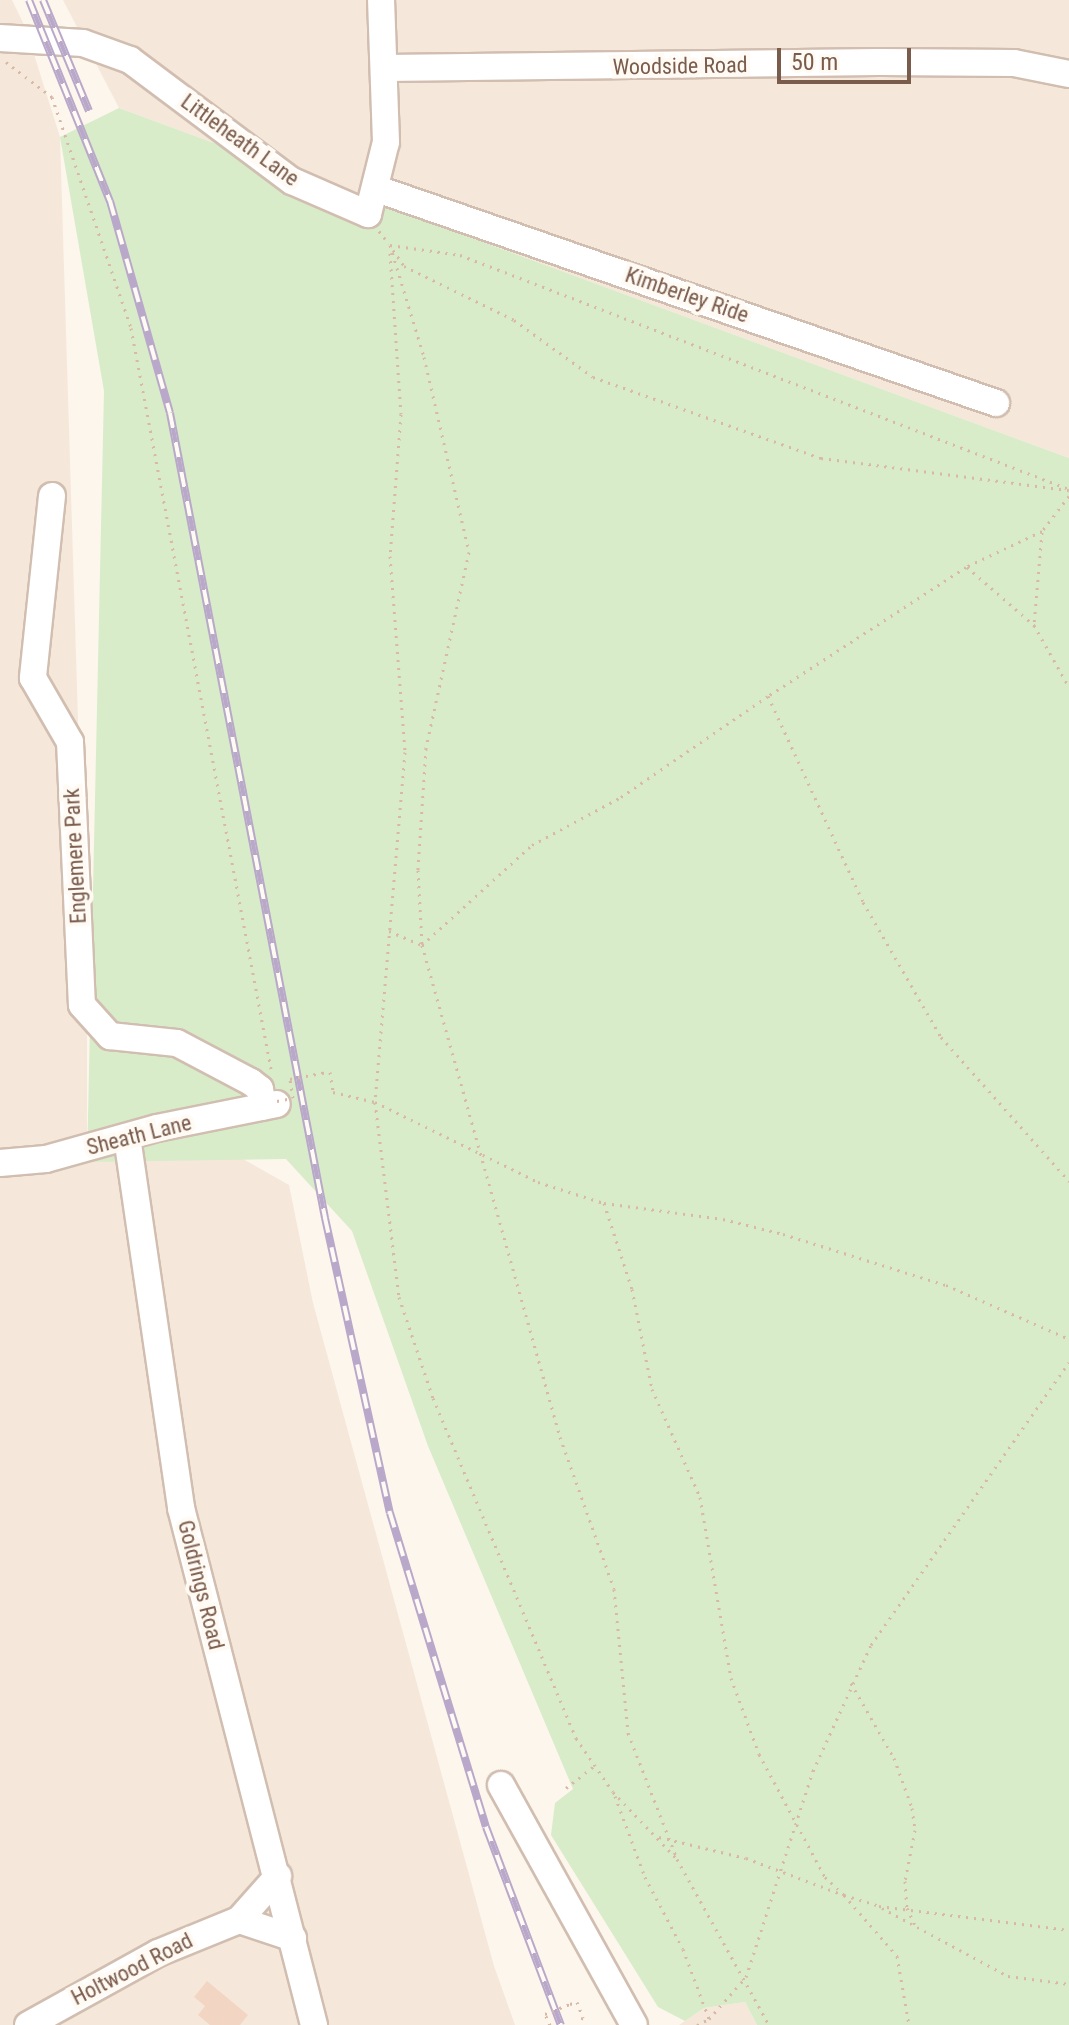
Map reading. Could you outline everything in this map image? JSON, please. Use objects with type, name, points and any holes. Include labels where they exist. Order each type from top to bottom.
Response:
[{"type":"street","points":[[368,214],[377,189],[386,142],[386,68],[381,0]]},
{"type":"street","name":"Littleheath Lane","points":[[0,38],[83,43],[130,60],[292,181],[368,214]]},
{"type":"street","name":"Woodside Road","points":[[386,68],[1014,63],[1069,74]]},
{"type":"street","name":"Kimberley Ride","points":[[377,189],[996,403]]},
{"type":"street","name":"Englemere Park","points":[[52,496],[33,678],[70,742],[82,1005],[110,1036],[177,1043],[251,1082],[273,1101]]},
{"type":"street","name":"Sheath Lane","points":[[0,1163],[46,1159],[273,1101]]},
{"type":"street","name":"Goldrings Road","points":[[127,1137],[181,1508],[314,2025]]},
{"type":"street","points":[[501,1785],[634,2025]]},
{"type":"street","name":"Holtwood Road","points":[[28,2025],[147,1959],[239,1920],[278,1876]]},
{"type":"street","points":[[239,1920],[293,1938]]},
{"type":"path","points":[[0,57],[52,97],[131,328],[162,474],[272,1076]]},
{"type":"path","points":[[368,214],[404,266],[514,320],[607,382],[821,458],[1069,490]]},
{"type":"path","points":[[390,245],[460,255],[1069,490]]},
{"type":"path","points":[[390,245],[401,414],[390,556],[405,752],[375,1102],[385,1211],[409,1338],[576,1738],[613,1792],[677,1859]]},
{"type":"path","points":[[390,245],[424,357],[469,552],[426,748],[418,870],[422,945],[560,1437],[614,1589],[628,1733],[677,1859],[770,2024]]},
{"type":"path","points":[[422,945],[532,845],[621,797],[768,696],[966,567],[1042,531],[1069,496]]},
{"type":"path","points":[[1034,625],[1042,531]]},
{"type":"path","points":[[966,567],[1034,625],[1069,687]]},
{"type":"path","points":[[768,696],[863,902],[941,1037],[1069,1181]]},
{"type":"path","points":[[388,930],[422,945]]},
{"type":"path","points":[[273,1101],[293,1098],[290,1079],[330,1072],[333,1092],[375,1102],[538,1182],[604,1203],[723,1219],[783,1234],[946,1285],[1069,1339]]},
{"type":"path","points":[[604,1203],[632,1289],[652,1389],[700,1497],[731,1678],[759,1754],[825,1877],[897,1956],[909,2025]]},
{"type":"path","points":[[697,2025],[709,2019],[746,1977],[796,1824],[851,1683],[871,1645],[1069,1362]]},
{"type":"path","points":[[851,1683],[894,1758],[912,1808],[915,1830],[905,1881],[907,1908],[917,1929]]},
{"type":"path","points":[[566,1788],[594,1766]]},
{"type":"path","points":[[613,1792],[645,1877],[683,1949],[709,2019]]},
{"type":"path","points":[[655,1836],[781,1872],[879,1906],[1069,1930]]},
{"type":"path","points":[[879,1906],[1008,1976],[1069,1984]]},
{"type":"path","points":[[550,2025],[545,2014],[577,2002],[583,2018],[577,2020]]},
{"type":"shaded area","points":[[0,0],[12,0],[26,29],[60,137],[87,1011],[87,1161],[227,1150],[289,1185],[313,1303],[494,1966],[515,2025],[0,2025]]},
{"type":"shaded area","points":[[63,0],[1069,0],[1069,458],[119,108]]},
{"type":"shaded area","points":[[745,2002],[757,2025],[679,2025],[704,2008]]},
{"type":"green space","points":[[119,108],[1069,458],[1069,2025],[757,2025],[745,2002],[704,2008],[685,2021],[658,2007],[551,1835],[555,1803],[573,1789],[428,1446],[352,1231],[286,1159],[87,1162],[104,391],[60,137]]},
{"type":"building","points":[[207,1981],[248,2015],[240,2025],[210,2025],[198,2015],[205,2006],[194,1997]]},
{"type":"railway","points":[[29,0],[110,201],[170,413],[325,1218],[390,1513],[486,1827],[561,2025]]},
{"type":"railway","points":[[43,0],[89,111]]}]
